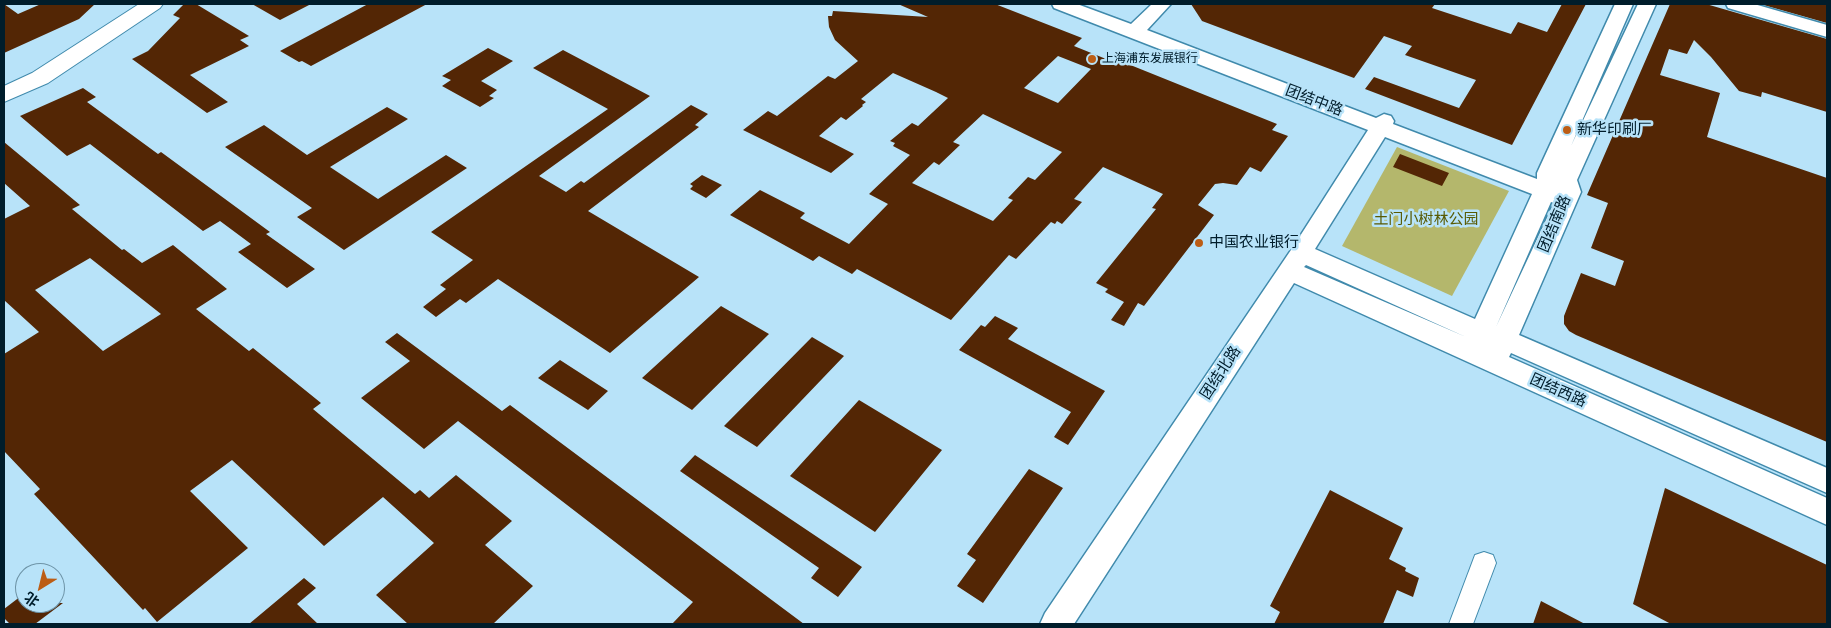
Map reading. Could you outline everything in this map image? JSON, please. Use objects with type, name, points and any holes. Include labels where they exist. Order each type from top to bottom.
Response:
[{"type":"main road","points":[[4,95],[40,78],[153,4]]},
{"type":"street","name":"团结中路","points":[[1061,4],[1138,28]]},
{"type":"street","name":"团结中路","points":[[1088,4],[1138,28],[1568,195]]},
{"type":"street","points":[[1138,28],[1162,4]]},
{"type":"street","name":"团结南路","points":[[1488,347],[1546,187],[1548,173],[1624,4]]},
{"type":"street","name":"团结南路","points":[[1488,347],[1568,195],[1566,180],[1647,4]]},
{"type":"street","points":[[1735,4],[1827,31]]},
{"type":"street","name":"团结北路","points":[[1056,624],[1295,261],[1382,124]]},
{"type":"street","name":"团结西路","points":[[1295,261],[1488,347],[1827,512]]},
{"type":"street","name":"团结西路","points":[[1488,347],[1827,482]]},
{"type":"street","points":[[1461,624],[1484,563]]},
{"type":"green space","name":"土门小树林公园","points":[[1397,147],[1509,191],[1452,296],[1342,246]]},
{"type":"building","points":[[4,4],[18,14],[41,4],[95,4],[79,19],[4,53]]},
{"type":"building","points":[[184,4],[196,4],[249,36],[240,40],[249,46],[190,75],[228,102],[207,113],[132,59],[148,51],[180,18],[173,15]]},
{"type":"building","points":[[252,4],[311,4],[280,20]]},
{"type":"building","points":[[368,4],[427,4],[311,66],[302,61],[299,62],[280,51]]},
{"type":"building","points":[[898,4],[995,4],[1082,38],[1074,46],[1111,61],[1113,58],[1277,124],[1272,130],[1288,136],[1261,172],[1250,167],[1237,185],[1215,184],[1198,205],[1214,215],[1144,306],[1138,303],[1124,326],[1111,320],[1124,302],[1105,292],[1108,289],[1096,283],[1156,209],[1152,208],[1163,194],[1103,167],[1074,199],[1082,202],[1062,224],[1057,221],[1055,224],[1051,222],[1016,259],[1009,255],[951,320],[857,269],[852,274],[819,256],[813,261],[730,215],[760,190],[805,213],[800,218],[849,244],[888,204],[869,194],[910,155],[893,146],[895,143],[890,141],[912,123],[918,126],[948,98],[893,73],[861,99],[866,102],[863,106],[846,120],[841,117],[819,136],[854,154],[831,173],[743,130],[768,111],[777,116],[828,76],[835,79],[858,61],[835,40],[829,27],[828,16],[832,16],[833,11],[928,17]],"holes":[[[1058,56],[1091,69],[1058,103],[1024,88]],[[983,114],[1062,152],[1035,180],[1028,177],[1008,198],[1013,200],[993,221],[912,183],[934,162],[939,165],[960,145],[953,142]]]},
{"type":"building","points":[[1191,4],[1435,4],[1432,8],[1511,34],[1518,22],[1547,32],[1562,4],[1586,4],[1512,145],[1365,89],[1374,77],[1459,108],[1476,80],[1405,55],[1412,46],[1384,36],[1354,78],[1202,21]]},
{"type":"building","points":[[1670,4],[1706,4],[1827,39],[1827,112],[1762,92],[1761,97],[1739,91],[1694,40],[1687,54],[1669,49],[1660,75],[1720,93],[1707,137],[1827,178],[1827,442],[1576,335],[1569,331],[1564,324],[1564,316],[1581,273],[1615,286],[1624,261],[1591,248],[1608,203],[1587,195]]},
{"type":"building","points":[[1760,4],[1827,4],[1827,23]]},
{"type":"building","points":[[488,48],[513,61],[481,81],[497,90],[489,96],[494,98],[480,107],[442,86],[451,80],[442,76]]},
{"type":"building","points":[[563,50],[650,96],[539,176],[566,192],[581,181],[584,183],[691,105],[708,114],[695,125],[699,127],[588,211],[699,277],[610,353],[498,279],[466,303],[460,299],[436,317],[423,307],[446,289],[440,285],[473,260],[431,232],[608,109],[533,68]]},
{"type":"building","points":[[83,88],[96,97],[87,102],[158,154],[161,152],[270,232],[266,234],[315,269],[287,288],[238,252],[251,244],[220,221],[203,231],[90,144],[67,156],[20,116]]},
{"type":"building","points":[[387,107],[408,119],[330,167],[378,199],[446,155],[467,168],[344,250],[297,217],[312,208],[225,147],[264,125],[307,155]]},
{"type":"building","points":[[4,142],[80,205],[72,209],[122,250],[124,249],[142,263],[173,245],[227,289],[196,309],[249,351],[253,348],[321,403],[313,409],[415,494],[420,490],[429,498],[456,475],[512,521],[485,545],[533,586],[493,624],[408,624],[376,595],[434,543],[383,497],[324,546],[232,460],[190,491],[248,548],[157,622],[145,608],[143,610],[34,494],[40,489],[4,451],[4,354],[39,332],[4,300],[4,219],[30,206],[4,183]],"holes":[[[90,258],[161,314],[103,351],[35,290]]]},
{"type":"building","points":[[1400,154],[1449,173],[1442,186],[1393,167]]},
{"type":"building","points":[[702,175],[722,185],[706,198],[690,189],[693,186],[690,184]]},
{"type":"building","points":[[721,306],[769,334],[692,410],[642,378]]},
{"type":"building","points":[[995,316],[1018,328],[1008,339],[1105,391],[1068,445],[1054,437],[1071,412],[959,350],[981,325],[985,327]]},
{"type":"building","points":[[397,333],[502,411],[510,405],[804,624],[672,624],[693,602],[458,421],[424,449],[361,398],[410,361],[385,342]]},
{"type":"building","points":[[812,337],[844,356],[757,447],[724,426]]},
{"type":"building","points":[[560,360],[608,391],[588,410],[538,378]]},
{"type":"building","points":[[859,400],[942,450],[875,532],[790,476]]},
{"type":"building","points":[[695,455],[862,567],[838,597],[811,578],[819,568],[680,471]]},
{"type":"building","points":[[1029,469],[1063,488],[983,603],[957,586],[976,560],[967,554]]},
{"type":"building","points":[[1665,488],[1827,565],[1827,624],[1671,624],[1633,604]]},
{"type":"building","points":[[1330,490],[1403,528],[1389,559],[1406,568],[1405,571],[1419,578],[1413,597],[1397,590],[1383,624],[1274,624],[1280,612],[1270,606]]},
{"type":"building","points":[[304,578],[316,588],[297,604],[318,624],[249,624]]},
{"type":"building","points":[[15,601],[15,613],[50,613],[35,624],[10,624],[4,618],[4,609]]},
{"type":"building","points":[[1541,601],[1585,624],[1533,624]]},
{"type":"place","name":"上海浦东发展银行","points":[[1092,59]]},
{"type":"place","name":"新华印刷厂","points":[[1567,130]]},
{"type":"place","name":"中国农业银行","points":[[1199,243]]}]
